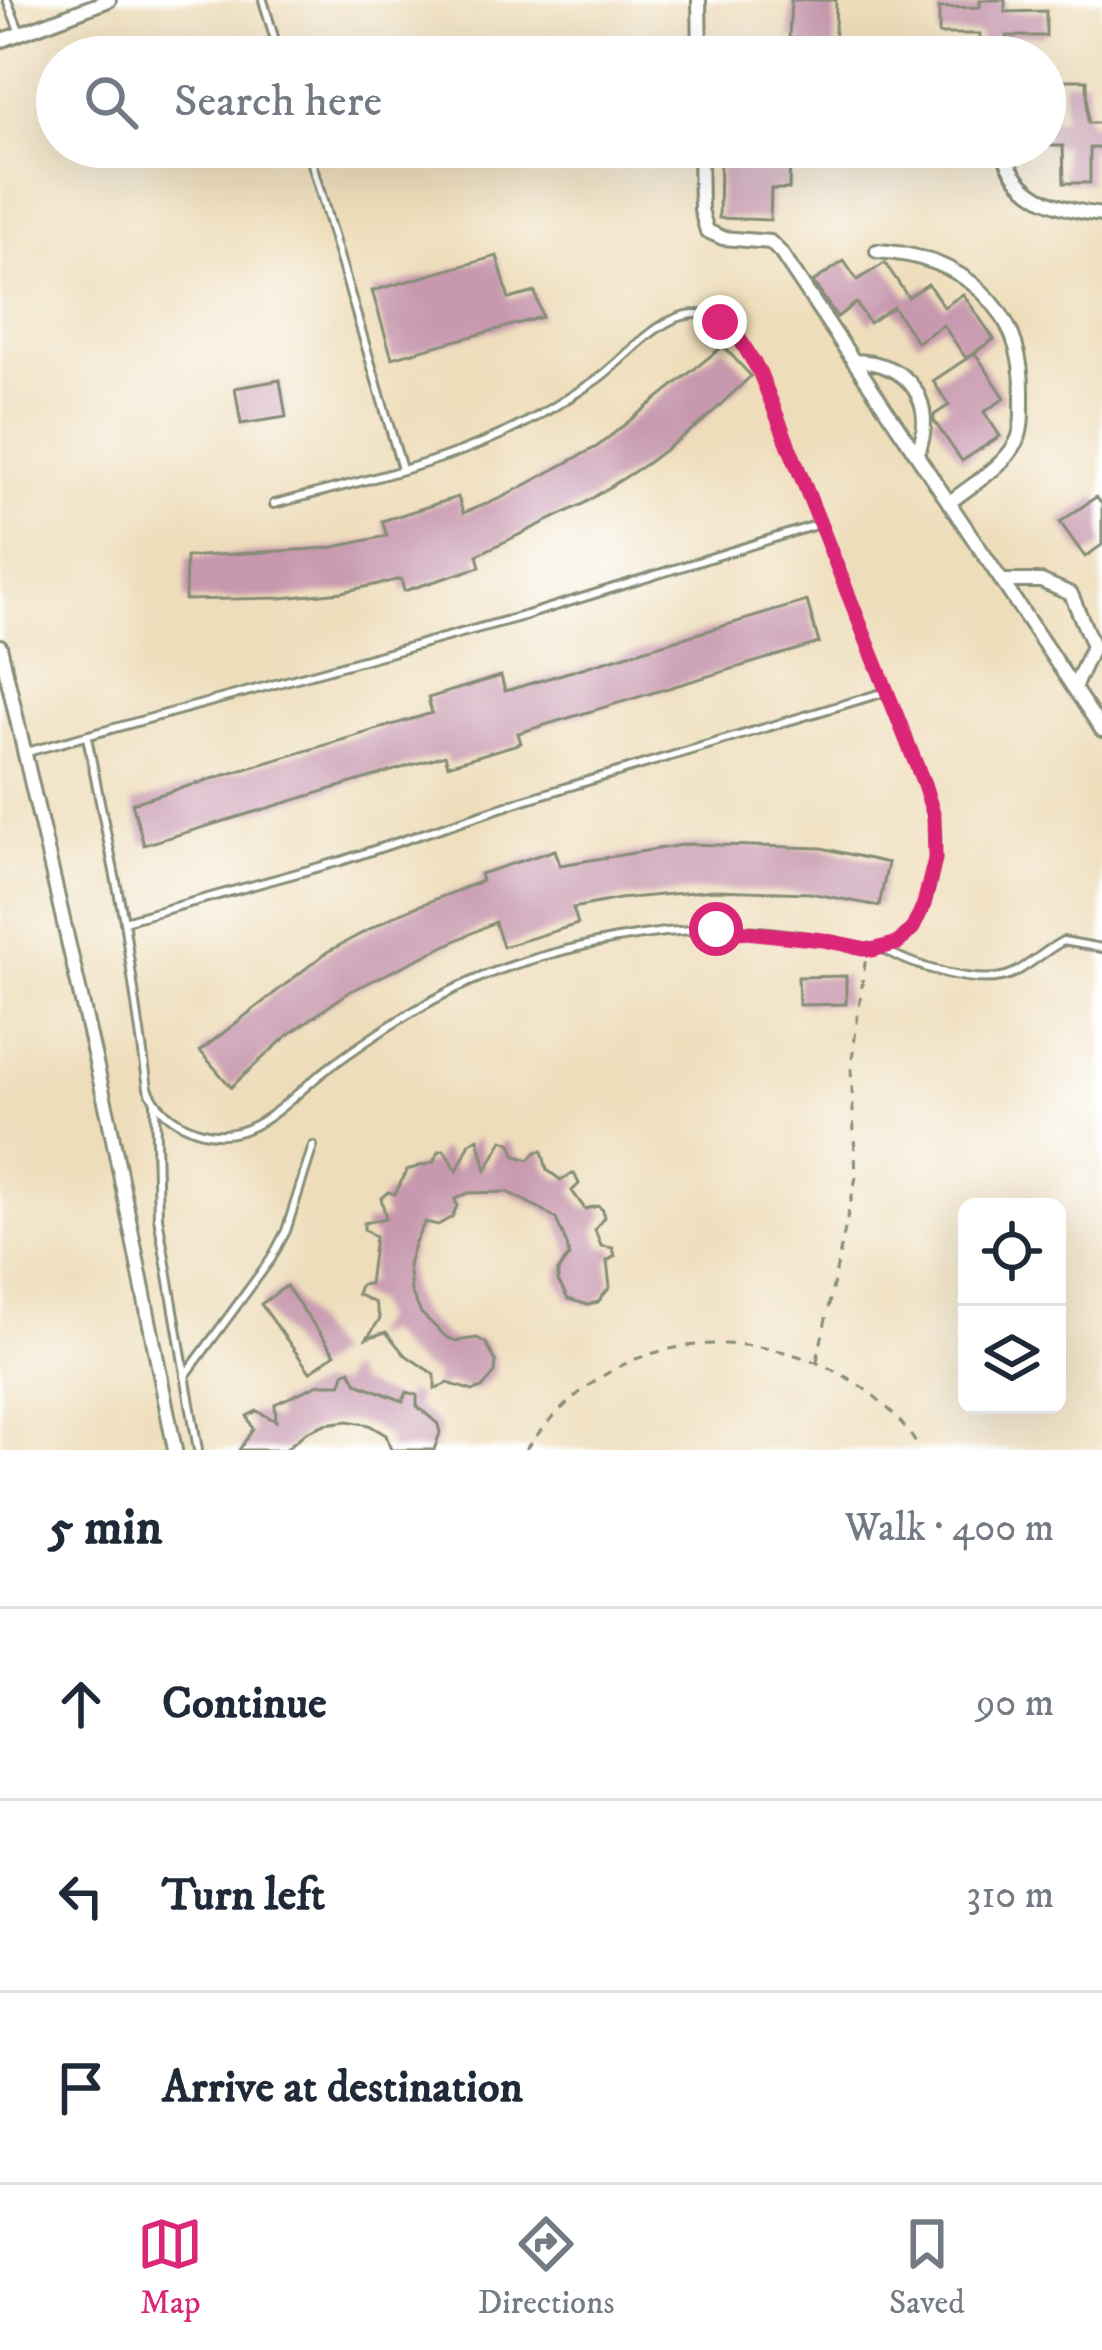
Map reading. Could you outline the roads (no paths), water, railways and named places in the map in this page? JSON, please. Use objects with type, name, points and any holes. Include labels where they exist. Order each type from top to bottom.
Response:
[{"type":"street","points":[[0,41],[110,0]]},
{"type":"street","points":[[699,0],[700,36]]},
{"type":"street","points":[[700,168],[701,210],[707,231],[723,238],[770,242],[1102,730]]},
{"type":"street","points":[[1009,168],[1034,198],[1062,210],[1102,215]]},
{"type":"street","points":[[877,251],[904,253],[959,273],[993,300],[1014,336],[1022,380],[1018,440],[1003,461],[949,503]]},
{"type":"street","points":[[854,361],[876,362],[905,377],[925,410],[926,432],[917,454]]},
{"type":"street","points":[[1002,581],[1041,581],[1071,594],[1093,646],[1074,688]]},
{"type":"street","points":[[0,646],[109,1119],[175,1450]]},
{"type":"lane","points":[[7,0],[20,34]]},
{"type":"lane","points":[[263,0],[274,36]]},
{"type":"lane","points":[[313,168],[402,470]]},
{"type":"lane","points":[[87,737],[124,921],[148,1088],[166,1116],[210,1134],[252,1128],[388,1024],[455,988],[517,964],[612,940],[716,929],[872,950],[898,943],[913,928],[924,904],[936,839],[924,784],[759,371],[738,336],[720,322],[702,315],[677,318],[598,379],[524,425],[440,460],[274,503]]},
{"type":"lane","points":[[27,752],[587,597],[819,524]]},
{"type":"lane","points":[[124,921],[341,861],[524,800],[885,692]]},
{"type":"lane","points":[[882,947],[915,965],[995,977],[1014,973],[1064,941],[1102,947]]},
{"type":"lane","points":[[155,1104],[158,1216],[198,1450]]},
{"type":"lane","points":[[185,1376],[286,1231],[313,1146]]}]
